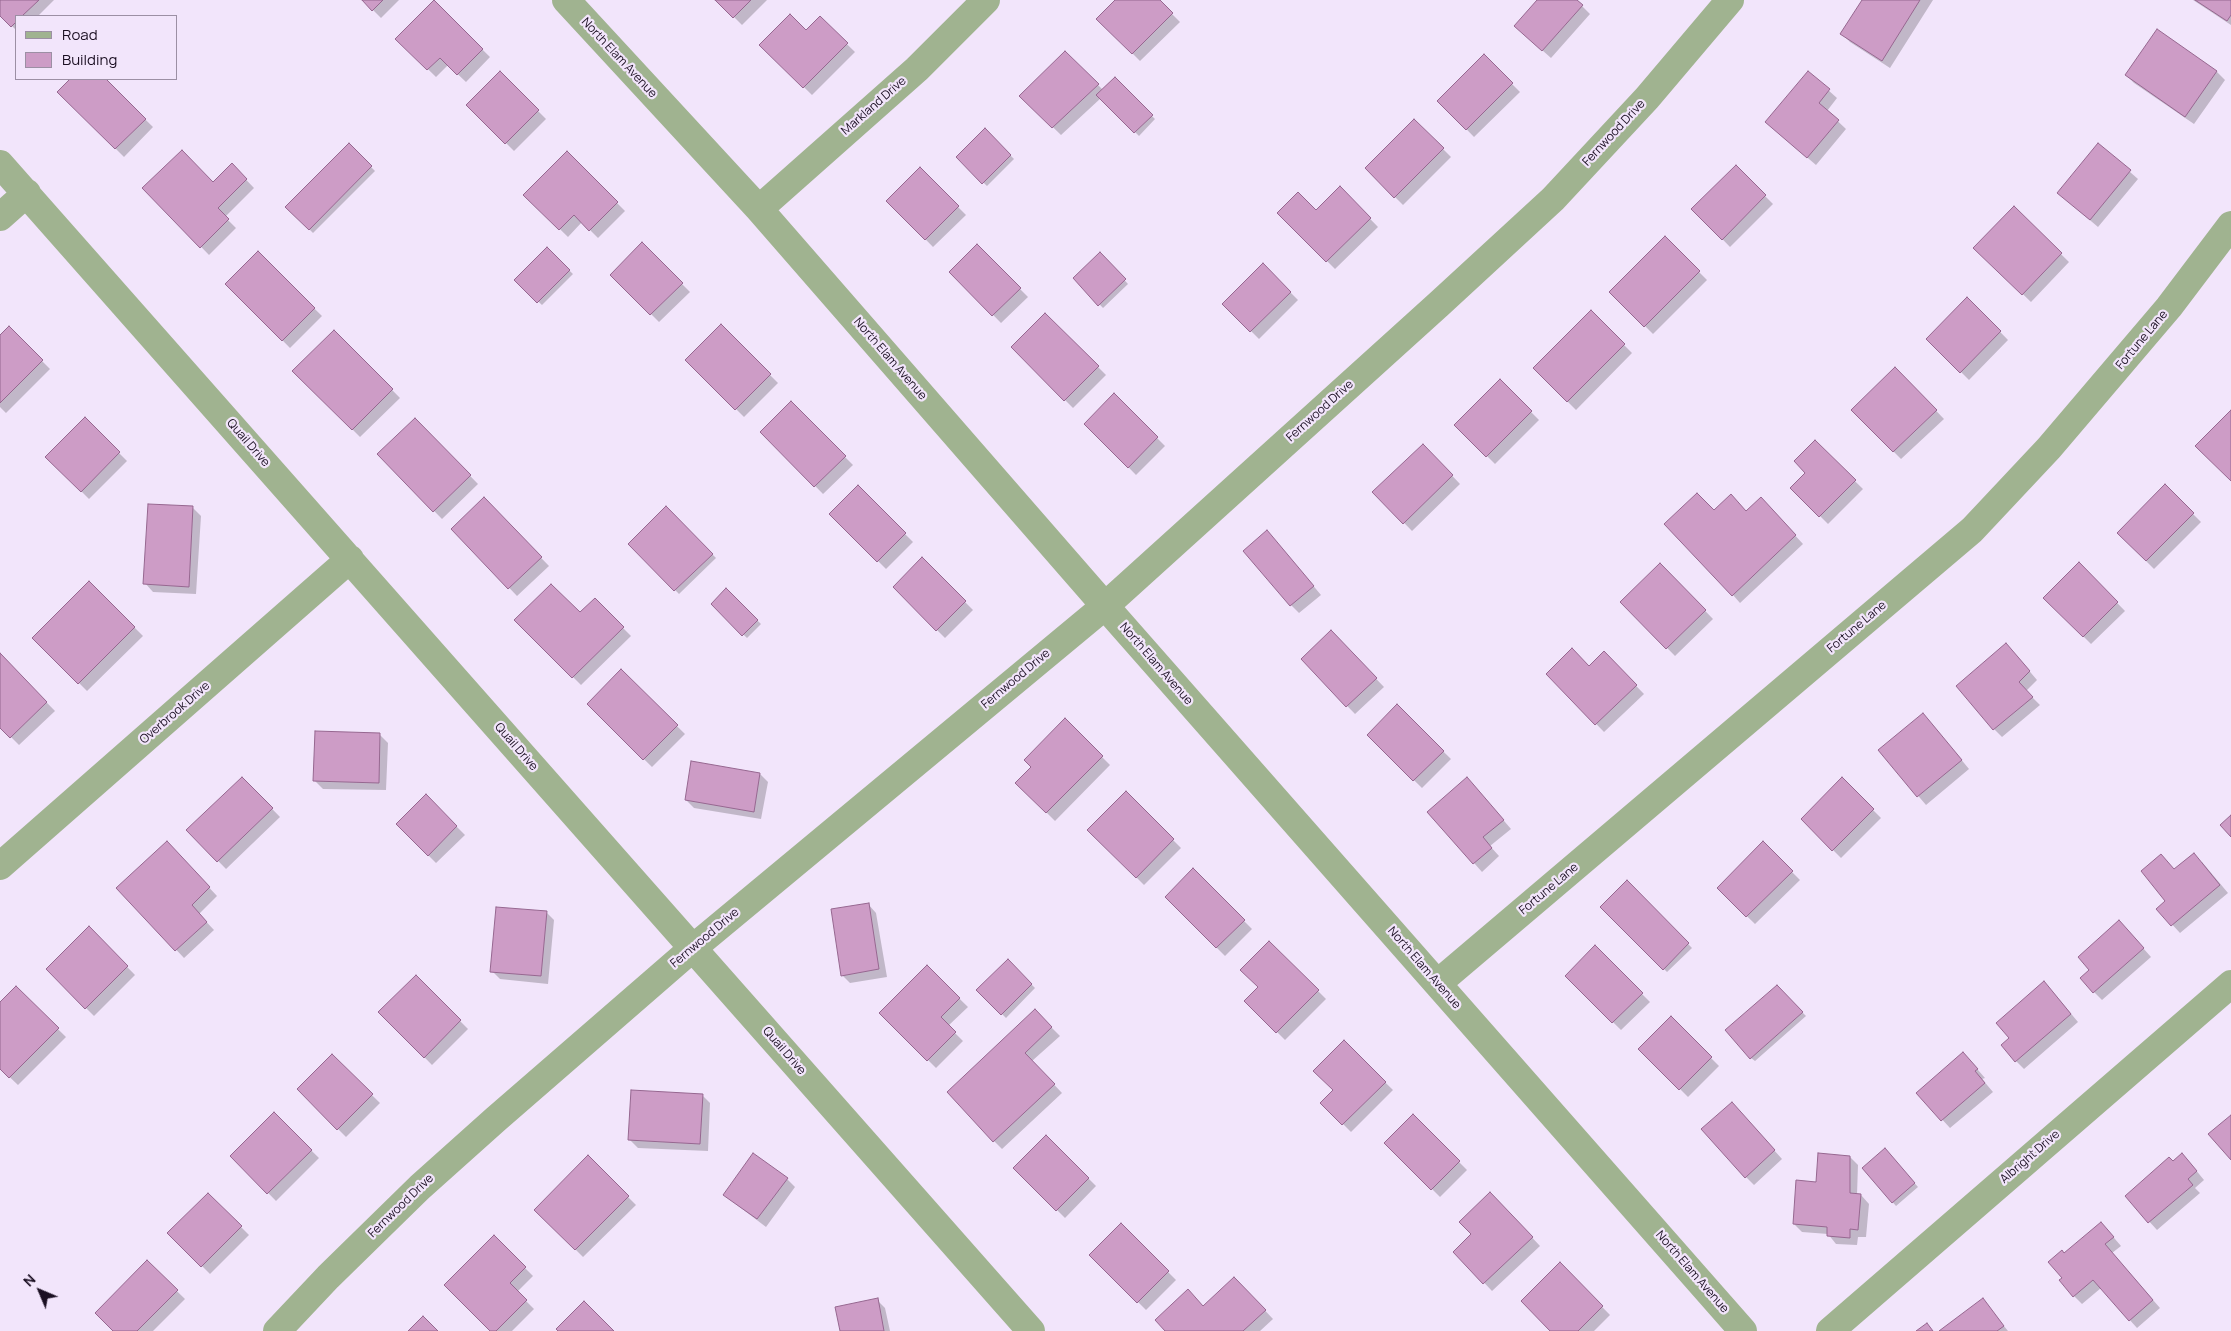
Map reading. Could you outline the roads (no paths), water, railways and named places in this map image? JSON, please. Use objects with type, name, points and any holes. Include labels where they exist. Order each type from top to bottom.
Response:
[{"type":"street","name":"North Elam Avenue","points":[[566,0],[759,209],[1105,606],[1743,1331]]},
{"type":"street","name":"Markland Drive","points":[[759,209],[917,69],[986,0]]},
{"type":"street","name":"Fernwood Drive","points":[[277,1331],[328,1277],[420,1187],[693,948],[1105,606],[1553,199],[1647,98],[1730,0]]},
{"type":"street","name":"Quail Drive","points":[[0,164],[1031,1331]]},
{"type":"street","points":[[0,217],[27,193]]},
{"type":"street","name":"Fortune Lane","points":[[1438,984],[1972,530],[2049,448],[2169,307],[2231,225]]},
{"type":"street","name":"Overbrook Drive","points":[[0,866],[350,559]]},
{"type":"street","name":"Albright Drive","points":[[1830,1331],[2231,984]]}]
